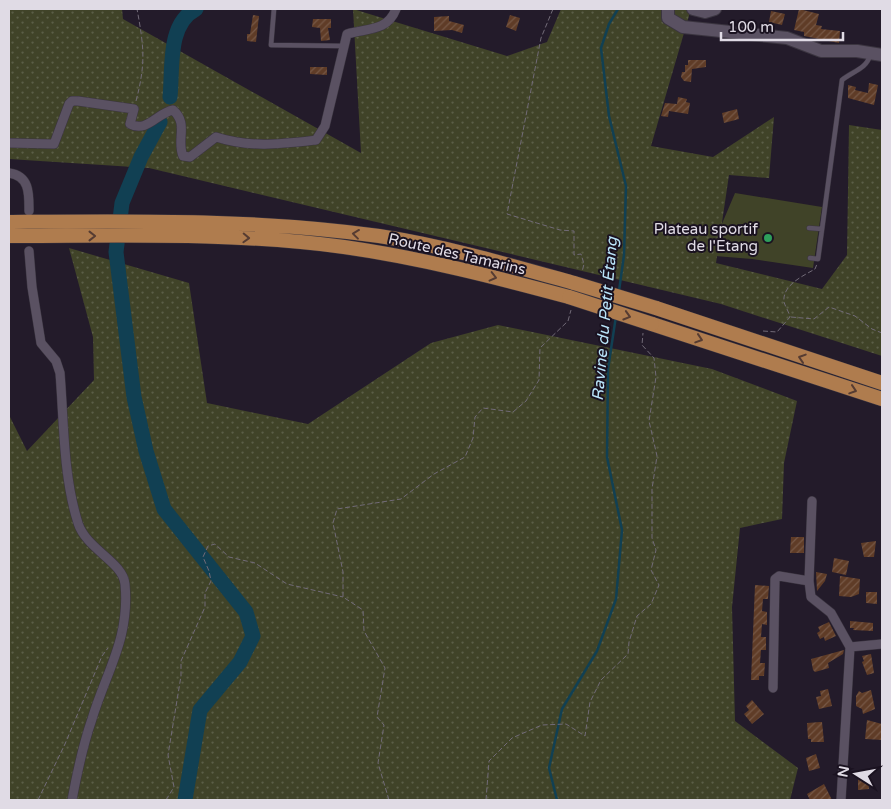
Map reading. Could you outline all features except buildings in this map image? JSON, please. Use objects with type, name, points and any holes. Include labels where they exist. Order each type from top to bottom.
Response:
[{"type":"highway","name":"Route des Tamarins","points":[[9,222],[44,229],[256,239],[362,250],[429,261],[571,300],[882,399]]},
{"type":"highway","name":"Route des Tamarins","points":[[9,236],[44,229],[190,222],[290,226],[380,237],[451,250],[578,278],[656,308],[882,383]]},
{"type":"main road","points":[[666,9],[668,18],[683,27],[787,38],[821,51],[842,50],[876,54]]},
{"type":"main road","points":[[693,9],[705,12],[715,9]]},
{"type":"street","points":[[9,143],[54,144],[72,101],[134,109],[130,124],[137,128],[145,126],[165,111],[173,110],[180,116],[183,126],[180,149],[183,156],[190,157],[216,137],[240,144],[276,144],[316,140],[325,126],[347,34],[380,28],[394,14],[396,9]]},
{"type":"street","points":[[9,173],[22,177],[26,182],[29,189],[29,211]]},
{"type":"street","points":[[29,251],[32,287],[41,343],[56,361],[60,372],[69,479],[78,525],[90,544],[122,572],[126,587],[123,638],[92,719],[72,800]]},
{"type":"street","points":[[812,501],[808,581],[812,597],[831,613],[850,647],[841,800]]},
{"type":"street","points":[[773,688],[775,579],[780,576],[808,581]]},
{"type":"street","points":[[850,647],[882,644]]},
{"type":"lane","points":[[274,9],[269,41],[271,45],[344,46]]},
{"type":"lane","points":[[810,258],[818,259],[842,80],[860,70],[876,54]]},
{"type":"lane","points":[[809,228],[822,229]]},
{"type":"path","points":[[134,109],[143,70],[144,48],[136,9]]},
{"type":"path","points":[[553,9],[540,38],[507,214],[560,230],[574,231],[574,255],[581,254],[584,264],[578,278]]},
{"type":"path","points":[[790,317],[784,303],[787,289],[798,279],[815,269],[818,259]]},
{"type":"path","points":[[344,597],[343,572],[334,524],[337,509],[401,499],[434,474],[465,457],[473,438],[475,417],[483,408],[513,412],[526,401],[539,380],[540,348],[568,321],[571,300]]},
{"type":"path","points":[[790,317],[814,318],[829,307],[856,316],[872,329],[882,332]]},
{"type":"path","points":[[759,331],[777,332],[790,317]]},
{"type":"path","points":[[486,800],[489,761],[512,738],[542,725],[566,724],[585,736],[590,702],[601,680],[628,654],[629,642],[637,616],[652,604],[659,584],[651,570],[656,550],[652,538],[652,489],[657,456],[649,421],[656,377],[654,358],[642,345],[649,324]]},
{"type":"path","points":[[166,800],[174,787],[168,755],[181,676],[181,661],[204,608],[205,593],[211,581],[203,557],[208,546],[214,544],[229,557],[255,563],[287,584],[344,597],[363,610],[364,631],[385,668],[377,717],[384,725],[378,762],[389,800]]},
{"type":"path","points":[[38,800],[65,744],[102,656],[110,645],[123,638]]},
{"type":"green space","points":[[9,9],[122,9],[123,19],[361,153],[353,9],[507,56],[547,42],[561,9],[691,9],[651,146],[713,157],[774,117],[769,178],[729,175],[716,263],[822,289],[847,255],[849,125],[882,130],[882,356],[721,304],[149,168],[9,159]]},
{"type":"green space","name":"Plateau sportif de l'Etang","points":[[735,193],[822,207],[813,268],[752,259],[715,256],[721,226]]},
{"type":"green space","points":[[69,248],[189,283],[207,403],[308,424],[431,343],[498,325],[712,369],[797,401],[784,463],[782,519],[740,528],[732,607],[735,721],[798,768],[790,800],[9,800],[9,415],[27,451],[94,380],[93,337]]},
{"type":"waterway","points":[[170,97],[173,48],[176,36],[180,25],[196,9]]},
{"type":"waterway","name":"Ravine du Petit Étang","points":[[618,9],[609,24],[601,48],[609,116],[626,186],[624,255],[619,291]]},
{"type":"waterway","points":[[160,122],[141,157],[122,203],[116,252],[134,397],[146,451],[164,509],[246,612],[253,636],[240,662],[200,710],[185,800]]},
{"type":"waterway","name":"Ravine du Petit Étang","points":[[557,800],[549,768],[562,709],[597,651],[616,599],[622,530],[607,457],[608,369],[616,316]]},
{"type":"place","name":"Plateau sportif de l'Etang","points":[[768,238]]}]
